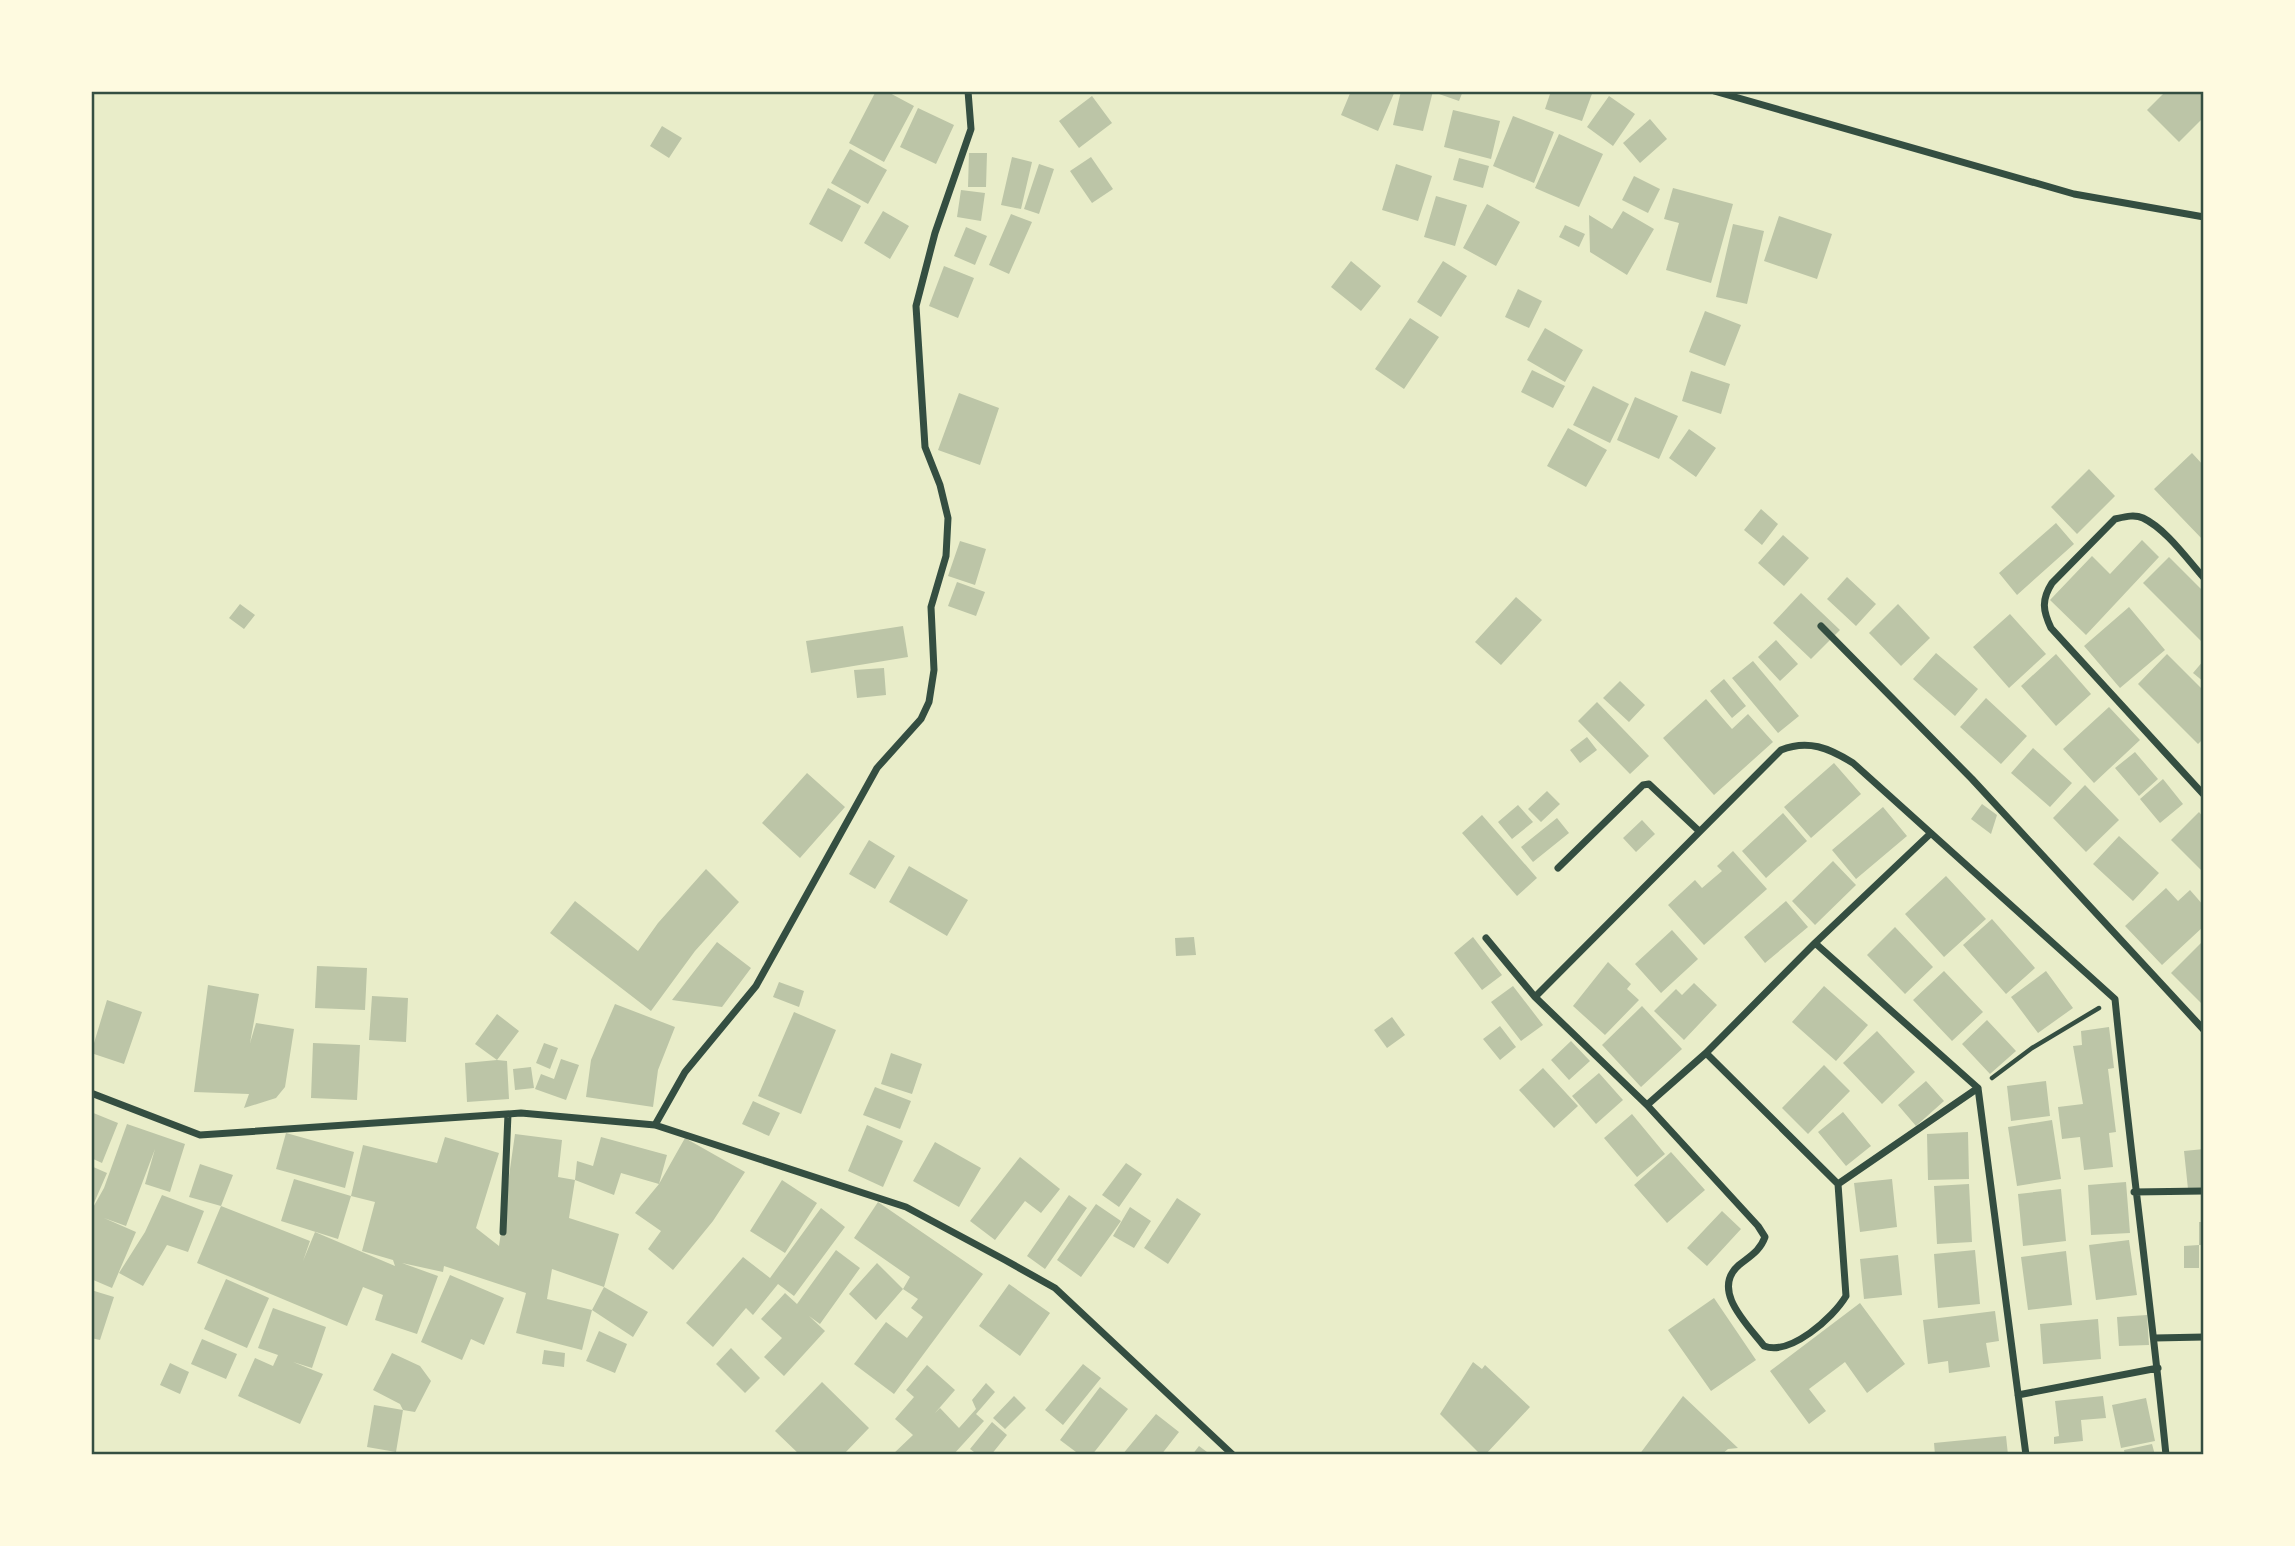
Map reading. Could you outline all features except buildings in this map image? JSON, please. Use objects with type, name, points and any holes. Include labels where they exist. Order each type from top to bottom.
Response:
[{"type":"street","points":[[655,1125],[685,1072],[757,986],[877,768],[921,719],[929,702],[934,670],[931,607],[946,556],[948,527],[940,485],[925,447],[916,306],[935,233],[971,129],[968,91]]},
{"type":"street","points":[[1714,91],[2074,194],[2204,217]]},
{"type":"street","points":[[2204,578],[2158,530],[2142,517],[2129,515],[2115,519],[2052,583],[2044,594],[2043,611],[2051,628],[2204,795]]},
{"type":"street","points":[[1821,626],[1972,779],[2204,1030]]},
{"type":"street","points":[[1535,997],[1781,750],[1797,744],[1824,748],[1853,763],[2115,999],[2134,1192],[2155,1338],[2166,1455]]},
{"type":"street","points":[[1558,868],[1643,785],[1649,784],[1699,831]]},
{"type":"street","points":[[1647,1105],[1706,1053],[1815,943],[1930,834]]},
{"type":"street","points":[[1486,938],[1535,997],[1647,1105],[1758,1226],[1765,1237],[1761,1248],[1735,1269],[1729,1286],[1733,1305],[1764,1346],[1773,1349],[1796,1341],[1840,1307],[1846,1296],[1838,1184],[1706,1053]]},
{"type":"street","points":[[1815,943],[1979,1088],[2026,1455]]},
{"type":"street","points":[[1838,1184],[1979,1088]]},
{"type":"street","points":[[91,1093],[188,1132],[211,1136],[508,1114],[655,1125],[906,1207],[1005,1259],[1055,1288],[1233,1455]]},
{"type":"street","points":[[503,1232],[508,1114]]},
{"type":"street","points":[[2134,1192],[2204,1191]]},
{"type":"street","points":[[2155,1338],[2204,1337]]},
{"type":"street","points":[[2018,1395],[2158,1368]]},
{"type":"path","points":[[1979,1088],[2032,1048],[2115,999]]}]
